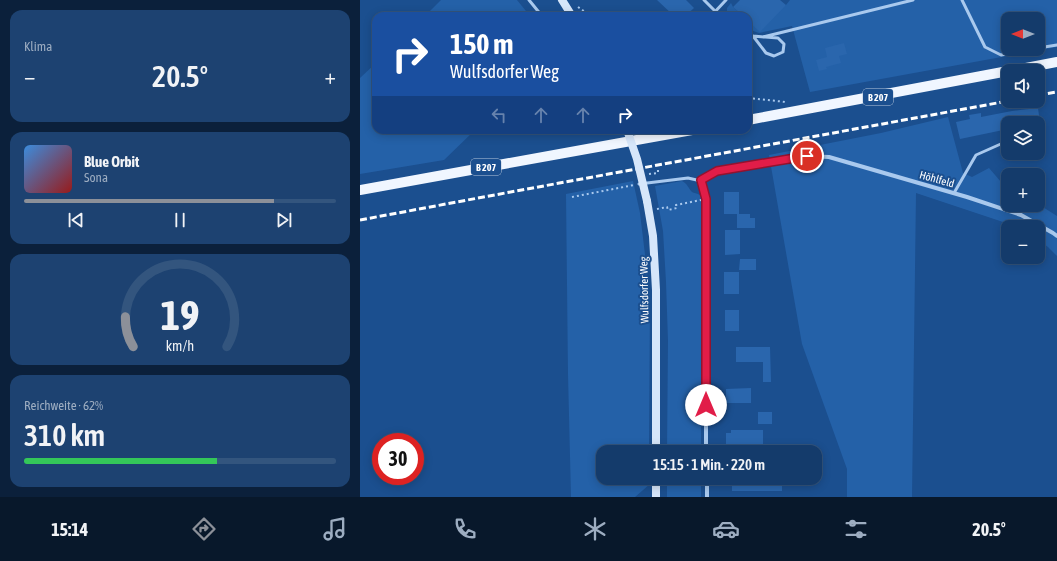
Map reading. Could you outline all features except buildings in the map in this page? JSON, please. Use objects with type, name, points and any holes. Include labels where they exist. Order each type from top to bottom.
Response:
[{"type":"main road","name":"B 207","points":[[1045,64],[1057,62]]},
{"type":"main road","name":"B 207","points":[[752,119],[1001,73]]},
{"type":"main road","name":"B 207","points":[[360,190],[670,134]]},
{"type":"street","points":[[562,0],[570,12]]},
{"type":"street","name":"Wulfsdorfer Weg","points":[[628,134],[637,159],[647,200],[653,236],[656,290],[656,445]]},
{"type":"street","name":"Höhlfeld","points":[[701,180],[717,171],[807,156],[829,157],[1021,214],[1057,236]]},
{"type":"street","points":[[701,180],[706,199],[706,445]]},
{"type":"street","points":[[656,485],[656,497]]},
{"type":"street","points":[[706,485],[707,497]]},
{"type":"lane","points":[[529,0],[539,12]]},
{"type":"lane","points":[[704,0],[715,11],[726,0]]},
{"type":"lane","points":[[763,37],[913,0]]},
{"type":"lane","points":[[962,0],[985,47],[1001,55]]},
{"type":"lane","points":[[753,36],[778,38],[784,44],[783,52],[774,56],[766,53],[753,36]]},
{"type":"lane","points":[[1045,47],[1057,45]]},
{"type":"lane","points":[[954,193],[976,154],[1001,144]]},
{"type":"lane","points":[[639,184],[688,178],[701,180]]},
{"type":"path","points":[[573,5],[584,12]]},
{"type":"path","points":[[649,174],[658,172],[658,168]]},
{"type":"path","points":[[572,197],[639,184]]},
{"type":"path","points":[[656,210],[667,207],[668,210],[677,208],[676,205],[706,199]]},
{"type":"shaded area","points":[[441,0],[517,0],[527,12],[429,12]]},
{"type":"shaded area","points":[[790,0],[1057,0],[1057,47],[1045,49],[1045,12],[1001,12],[1001,56],[1008,56],[810,92],[792,26],[759,33],[752,30],[752,19],[786,5]]},
{"type":"shaded area","points":[[731,3],[739,12],[727,12],[727,8]]},
{"type":"shaded area","points":[[372,67],[372,134],[471,134],[444,160],[360,174],[360,78]]},
{"type":"shaded area","points":[[948,117],[963,173],[972,177],[989,168],[1001,182],[1001,212],[1045,212],[1045,208],[1057,216],[1057,256],[1045,245],[1045,220],[1001,220],[1001,221],[916,193],[912,497],[847,497],[847,469],[802,344],[769,155],[881,133]]},
{"type":"shaded area","points":[[633,181],[640,213],[650,296],[649,445],[596,445],[596,485],[649,485],[635,497],[571,497],[566,194]]},
{"type":"shaded area","points":[[682,181],[692,192],[701,197],[701,445],[667,445],[668,341],[666,282],[663,231],[655,186]]},
{"type":"shaded area","points":[[667,485],[701,485],[701,497],[667,497]]},
{"type":"railway","points":[[1045,94],[1057,92]]},
{"type":"railway","points":[[360,220],[1001,102]]},
{"type":"route","points":[[706,405],[706,199],[701,180],[717,171],[807,156]]}]
